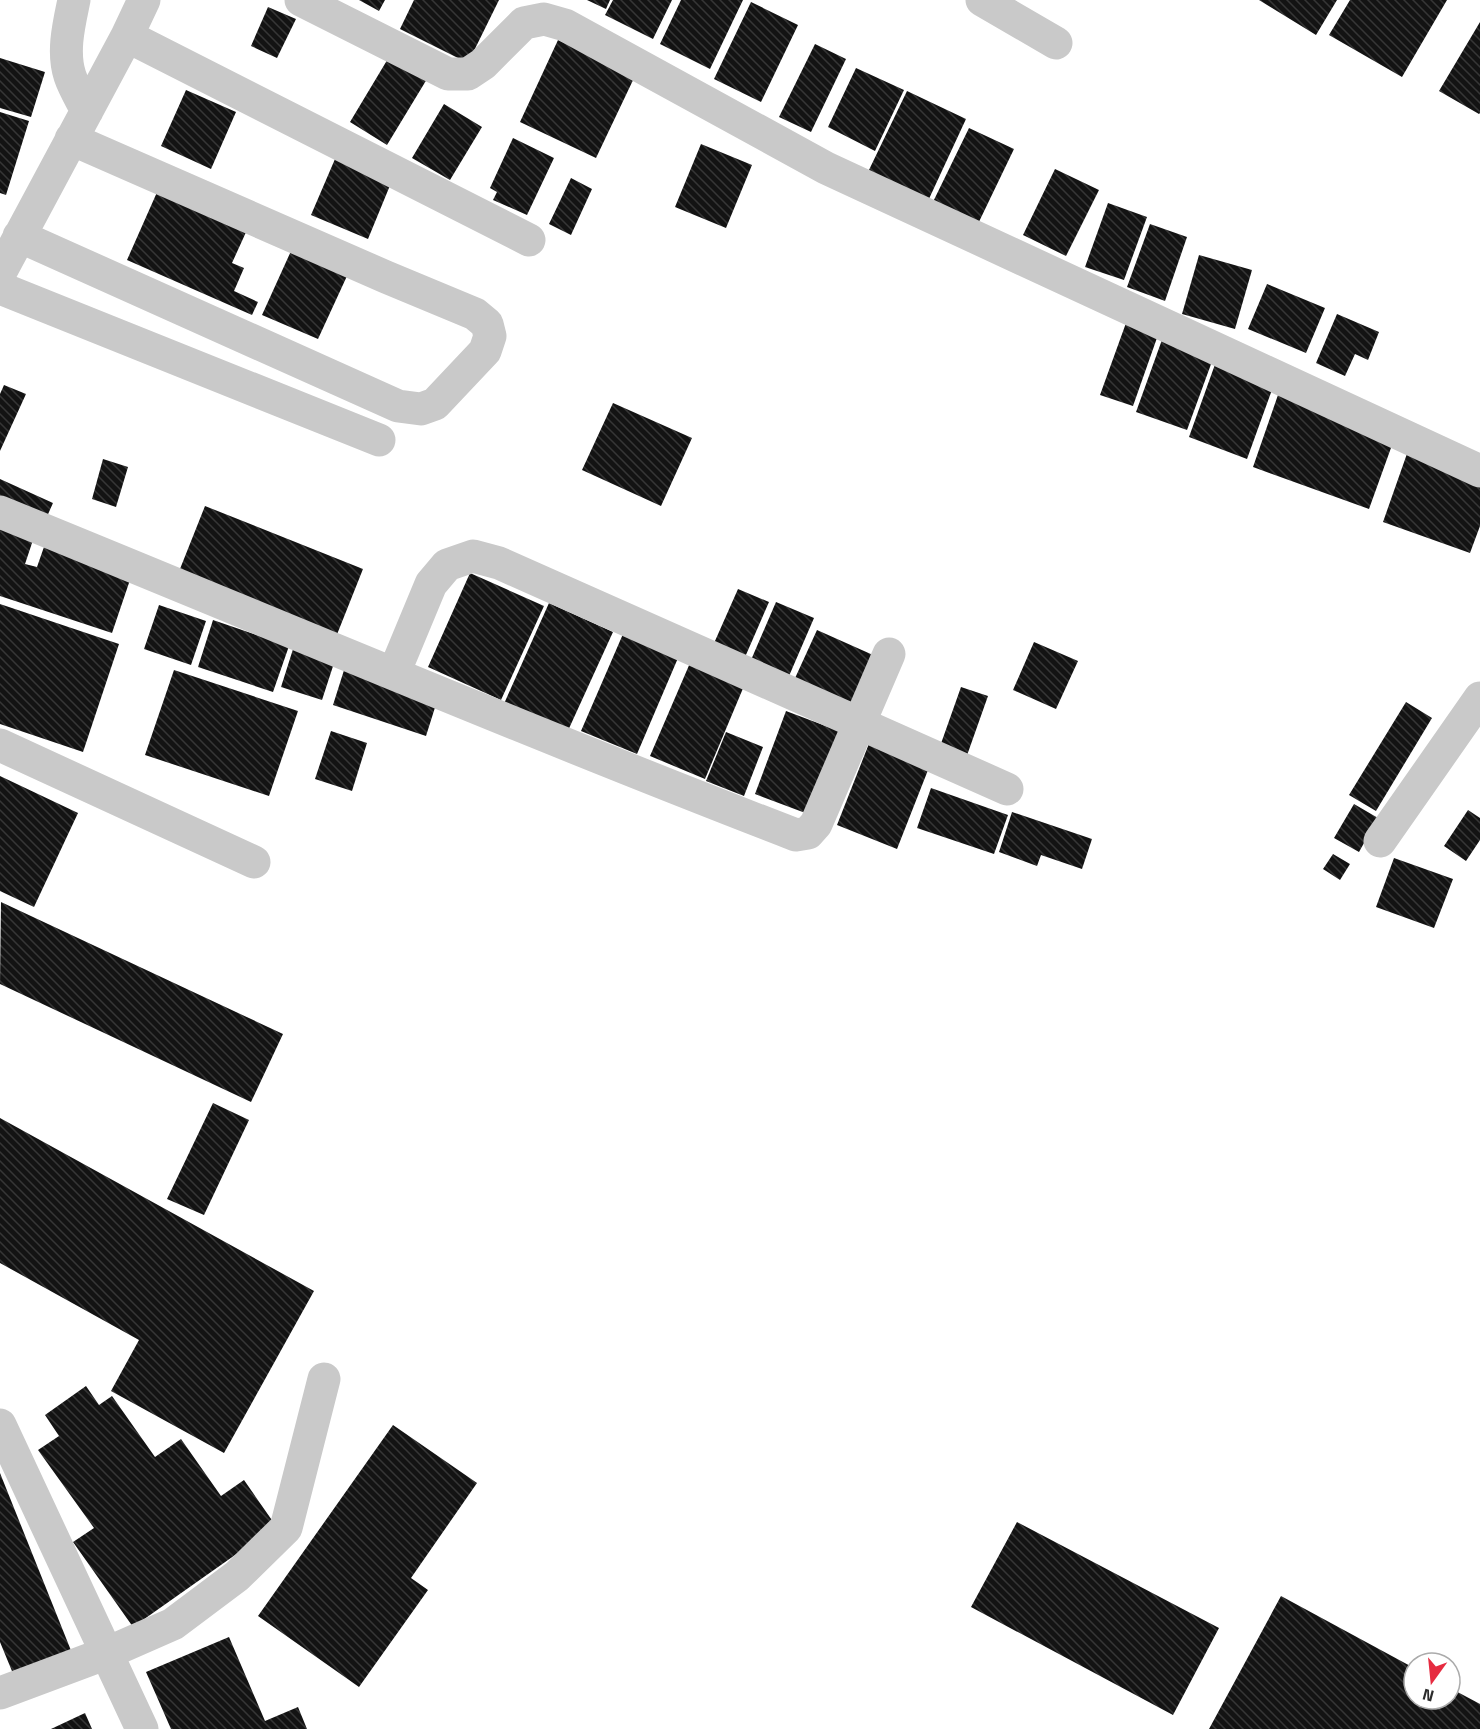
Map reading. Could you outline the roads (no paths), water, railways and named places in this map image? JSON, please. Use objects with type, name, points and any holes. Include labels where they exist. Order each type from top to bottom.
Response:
[{"type":"street","points":[[74,0],[68,26],[67,51],[70,75],[87,111]]},
{"type":"street","points":[[0,273],[144,0]]},
{"type":"street","points":[[301,0],[448,74],[468,74],[483,64],[524,23],[544,19],[565,25],[826,168],[1480,471]]},
{"type":"street","points":[[982,0],[1056,44]]},
{"type":"street","points":[[127,36],[529,240]]},
{"type":"street","points":[[19,236],[398,406],[421,409],[435,404],[485,351],[490,336],[487,324],[475,314],[71,139]]},
{"type":"street","points":[[0,288],[379,440]]},
{"type":"street","points":[[0,512],[394,673],[464,704],[796,835],[808,833],[816,824],[889,654]]},
{"type":"street","points":[[394,673],[431,584],[447,565],[473,556],[499,563],[1007,789]]},
{"type":"street","points":[[1380,841],[1480,698]]},
{"type":"street","points":[[0,745],[254,862]]},
{"type":"street","points":[[0,1694],[173,1624],[237,1576],[286,1528],[324,1378]]},
{"type":"street","points":[[0,1425],[142,1729]]}]
